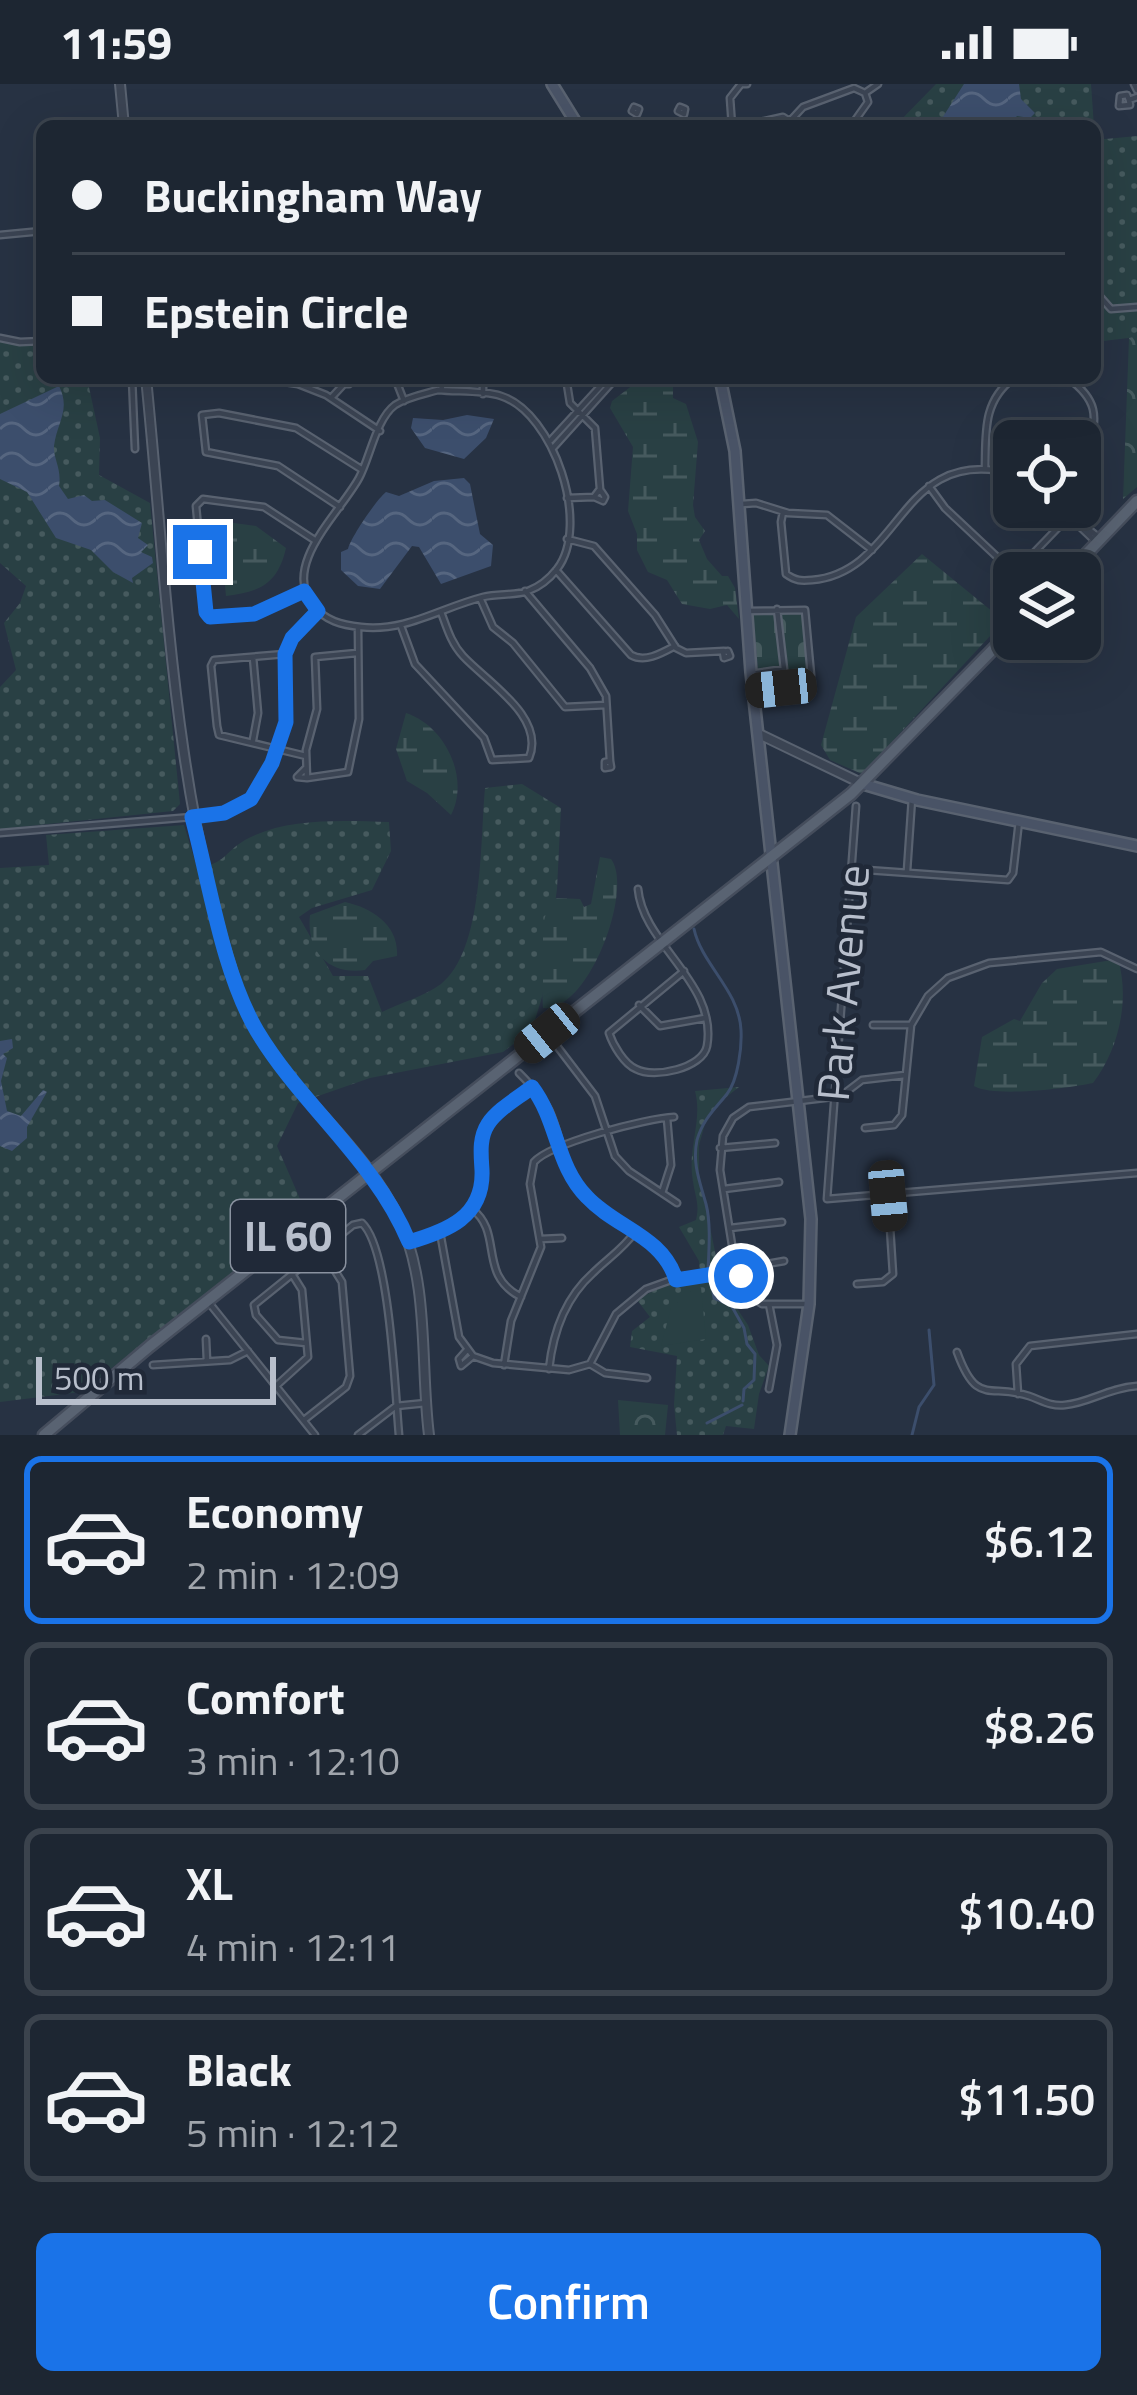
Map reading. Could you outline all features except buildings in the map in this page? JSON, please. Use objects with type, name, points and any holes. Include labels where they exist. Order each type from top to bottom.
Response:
[{"type":"main road","points":[[552,84],[574,120]]},
{"type":"main road","points":[[721,384],[735,451],[751,674],[811,1219],[809,1304],[790,1435]]},
{"type":"main road","points":[[1089,552],[1137,501]]},
{"type":"main road","name":"IL 60","points":[[44,1435],[862,784],[993,650]]},
{"type":"main road","points":[[862,784],[1137,846]]},
{"type":"street","points":[[120,84],[123,120]]},
{"type":"street","points":[[735,120],[730,98],[744,84]]},
{"type":"street","points":[[865,93],[878,84]]},
{"type":"street","points":[[786,120],[842,91],[854,88],[865,93]]},
{"type":"street","points":[[856,120],[866,109],[865,93]]},
{"type":"street","points":[[634,120],[636,114]]},
{"type":"street","points":[[681,114],[681,120]]},
{"type":"street","points":[[0,235],[36,232]]},
{"type":"street","points":[[1101,298],[1111,309],[1137,307]]},
{"type":"street","points":[[0,338],[36,341]]},
{"type":"street","points":[[132,384],[135,449]]},
{"type":"street","points":[[147,384],[183,765],[237,986],[251,1020],[369,1172],[409,1242],[429,1435]]},
{"type":"street","points":[[298,384],[331,398],[380,431]]},
{"type":"street","points":[[331,398],[342,384]]},
{"type":"street","points":[[397,384],[404,400]]},
{"type":"street","points":[[442,384],[442,390]]},
{"type":"street","points":[[483,384],[483,394]]},
{"type":"street","points":[[567,384],[570,403],[595,428],[597,494],[568,498]]},
{"type":"street","points":[[551,445],[607,384]]},
{"type":"street","points":[[985,469],[988,411],[1007,384]]},
{"type":"street","points":[[1075,384],[1093,408],[1095,420]]},
{"type":"street","points":[[442,390],[501,396],[514,403],[551,445],[564,470],[568,498],[567,539],[556,570],[525,591],[481,598],[401,626],[334,622],[318,611],[304,591],[303,567],[363,470],[389,410],[404,400],[442,390]]},
{"type":"street","points":[[340,508],[278,466],[206,452],[202,416],[219,412],[296,428],[363,470]]},
{"type":"street","points":[[783,512],[784,570],[794,580],[826,578],[843,573],[872,550],[929,486],[956,473],[993,470]]},
{"type":"street","points":[[929,486],[944,508],[1010,569],[1023,564],[1058,528]]},
{"type":"street","points":[[304,591],[254,614],[210,617],[196,506],[203,499],[264,506],[318,542]]},
{"type":"street","points":[[739,506],[829,515],[872,550]]},
{"type":"street","points":[[1084,528],[1099,542]]},
{"type":"street","points":[[567,539],[594,546],[655,615],[675,646],[686,653],[724,651]]},
{"type":"street","points":[[556,570],[631,655],[659,655],[675,646]]},
{"type":"street","points":[[525,591],[590,668],[606,705],[610,761]]},
{"type":"street","points":[[481,598],[491,625],[513,643],[565,707],[606,705]]},
{"type":"street","points":[[746,611],[805,608],[811,676],[789,687],[753,691]]},
{"type":"street","points":[[751,674],[784,669],[777,609]]},
{"type":"street","points":[[0,833],[192,817],[243,806],[278,748],[286,722],[285,654],[292,638],[318,611]]},
{"type":"street","points":[[401,626],[415,664],[484,738],[492,760],[530,758],[531,735],[520,713],[463,656],[441,612]]},
{"type":"street","points":[[357,652],[316,657],[317,717],[306,756],[307,778],[348,772],[359,719],[358,627]]},
{"type":"street","points":[[285,654],[214,660],[219,735],[306,756]]},
{"type":"street","points":[[253,656],[258,713],[254,740]]},
{"type":"street","points":[[758,733],[862,784]]},
{"type":"street","points":[[907,873],[912,798]]},
{"type":"street","name":"Park Avenue","points":[[856,806],[828,1200],[888,1196]]},
{"type":"street","points":[[852,868],[1008,880],[1013,873],[1019,821]]},
{"type":"street","points":[[638,889],[644,915],[684,971],[705,1018],[708,1041],[703,1058],[679,1069],[632,1068],[608,1033],[684,971]]},
{"type":"street","points":[[865,1129],[899,1120],[911,1025],[938,986],[976,965],[1101,952],[1137,969]]},
{"type":"street","points":[[639,1005],[660,1026],[705,1018]]},
{"type":"street","points":[[873,1025],[911,1025]]},
{"type":"street","points":[[547,1033],[596,1096],[606,1134],[622,1166],[677,1203]]},
{"type":"street","points":[[519,1072],[550,1112],[570,1175],[586,1197],[667,1257],[676,1280]]},
{"type":"street","points":[[809,1304],[769,1304],[751,1297],[739,1270],[720,1148],[730,1122],[755,1106],[844,1095],[862,1080],[904,1075]]},
{"type":"street","points":[[409,1242],[457,1225],[472,1209],[481,1188],[486,1128],[532,1087]]},
{"type":"street","points":[[503,1364],[520,1297],[537,1264],[541,1239],[530,1176],[538,1157],[638,1120],[671,1117],[671,1165],[662,1193]]},
{"type":"street","points":[[720,1148],[775,1143]]},
{"type":"street","points":[[856,1284],[884,1282],[893,1274],[888,1196],[1137,1173]]},
{"type":"street","points":[[724,1190],[779,1182]]},
{"type":"street","points":[[472,1209],[484,1220],[498,1278],[520,1297]]},
{"type":"street","points":[[306,1343],[278,1340],[254,1312],[256,1302],[362,1220],[376,1245],[383,1276],[399,1435]]},
{"type":"street","points":[[730,1228],[782,1222]]},
{"type":"street","points":[[440,1232],[457,1327],[470,1353],[503,1364],[549,1369],[578,1370],[590,1364],[606,1328],[622,1307],[646,1289],[784,1261]]},
{"type":"street","points":[[549,1369],[556,1330],[571,1300],[635,1232]]},
{"type":"street","points":[[541,1239],[562,1238]]},
{"type":"street","points":[[304,1420],[346,1387],[350,1376],[342,1282],[322,1250]]},
{"type":"street","points":[[276,1386],[306,1362],[302,1290],[292,1274]]},
{"type":"street","points":[[208,1301],[315,1435]]},
{"type":"street","points":[[769,1304],[777,1348],[769,1389]]},
{"type":"street","points":[[1018,1394],[1020,1353],[1035,1344],[1137,1334]]},
{"type":"street","points":[[206,1339],[207,1361]]},
{"type":"street","points":[[153,1365],[237,1359],[248,1351]]},
{"type":"street","points":[[957,1352],[971,1381],[994,1394],[1018,1394],[1064,1406],[1105,1390],[1137,1386]]},
{"type":"street","points":[[590,1364],[605,1373],[647,1378]]},
{"type":"street","points":[[1063,1395],[1064,1406]]},
{"type":"street","points":[[358,1435],[396,1406],[426,1402]]},
{"type":"green space","points":[[936,84],[1091,84],[1094,120],[901,120]]},
{"type":"green space","points":[[1137,136],[1137,337],[1101,341],[1101,139]]},
{"type":"green space","points":[[1137,336],[1137,487],[1123,499],[1129,338]]},
{"type":"green space","points":[[0,339],[36,344],[36,384],[88,384],[100,438],[99,475],[150,503],[180,804],[173,811],[0,829],[0,687],[16,670],[4,623],[26,586],[0,563]]},
{"type":"green space","points":[[634,384],[673,384],[673,398],[686,404],[698,442],[693,505],[705,531],[699,540],[707,559],[735,588],[739,619],[727,605],[710,609],[682,604],[667,580],[648,572],[628,511],[633,447],[610,408]]},
{"type":"green space","points":[[219,521],[256,526],[286,548],[278,570],[266,584],[226,596]]},
{"type":"green space","points":[[922,554],[993,612],[993,633],[862,774],[830,760],[821,745],[856,617]]},
{"type":"green space","points":[[803,609],[809,679],[759,684],[753,613]]},
{"type":"green space","points":[[406,713],[433,729],[451,755],[458,786],[451,815],[407,781],[396,749]]},
{"type":"green space","points":[[522,784],[561,808],[557,889],[542,997],[532,1030],[503,1052],[370,1078],[298,1103],[277,1146],[307,1215],[81,1392],[0,1402],[0,868],[49,865],[46,835],[184,825],[197,868],[279,827],[389,822],[391,851],[372,890],[312,908],[299,917],[333,976],[368,976],[382,1012],[435,988],[455,968],[477,893],[485,788]]},
{"type":"green space","points":[[600,857],[611,859],[617,874],[617,895],[603,946],[576,991],[560,1004],[543,1008],[539,938],[549,903],[557,898],[580,899],[584,907],[591,904]]},
{"type":"green space","points":[[345,902],[365,909],[389,927],[397,956],[352,971],[323,958],[312,940],[310,915]]},
{"type":"green space","points":[[1118,959],[1123,991],[1120,1024],[1110,1055],[1093,1083],[1015,1092],[974,1086],[982,1037],[1014,1019],[1020,1021],[1042,983],[1057,969]]},
{"type":"green space","points":[[739,1087],[715,1106],[705,1124],[699,1173],[722,1286],[769,1366],[754,1429],[726,1426],[723,1435],[677,1435],[677,1356],[630,1347],[632,1331],[650,1317],[637,1300],[660,1287],[700,1279],[699,1261],[679,1227],[696,1220],[697,1214],[692,1169],[695,1091]]},
{"type":"green space","points":[[697,1286],[701,1288],[706,1339],[661,1346],[671,1308]]},
{"type":"green space","points":[[618,1400],[668,1405],[665,1435],[620,1435]]},
{"type":"water","points":[[964,84],[1019,84],[1021,99],[1035,113],[1013,120],[941,120]]},
{"type":"water","points":[[59,386],[63,409],[54,446],[59,486],[68,499],[84,495],[92,501],[105,500],[142,523],[138,538],[148,545],[141,552],[152,557],[153,563],[132,578],[133,583],[113,572],[91,550],[56,538],[27,492],[0,479],[0,414]]},
{"type":"water","points":[[467,415],[494,419],[486,438],[464,459],[425,448],[411,428],[413,418],[443,420]]},
{"type":"water","points":[[464,478],[470,484],[480,534],[493,545],[491,566],[441,584],[419,547],[412,546],[380,589],[358,586],[341,570],[341,552],[348,549],[386,492],[399,496],[434,481]]},
{"type":"water","points":[[12,1039],[13,1048],[3,1054],[7,1058],[1,1081],[7,1111],[21,1116],[43,1090],[47,1092],[27,1127],[27,1138],[12,1151],[0,1146],[0,1041]]},
{"type":"waterway","points":[[694,929],[734,1002],[741,1030],[734,1080],[697,1140],[697,1173],[709,1220],[708,1270]]},
{"type":"waterway","points":[[711,1280],[714,1298],[731,1305],[755,1354],[754,1380],[744,1389],[743,1401]]},
{"type":"waterway","points":[[912,1435],[919,1407],[934,1385],[929,1330]]},
{"type":"waterway","points":[[707,1423],[742,1405]]},
{"type":"route","points":[[200,552],[210,617],[265,611],[304,591],[318,611],[292,638],[285,654],[286,722],[272,763],[251,799],[224,813],[192,817],[237,986],[251,1020],[369,1172],[409,1242],[451,1228],[471,1211],[481,1188],[486,1128],[532,1087],[550,1112],[566,1167],[580,1190],[660,1249],[676,1280],[739,1270],[741,1276]]}]
